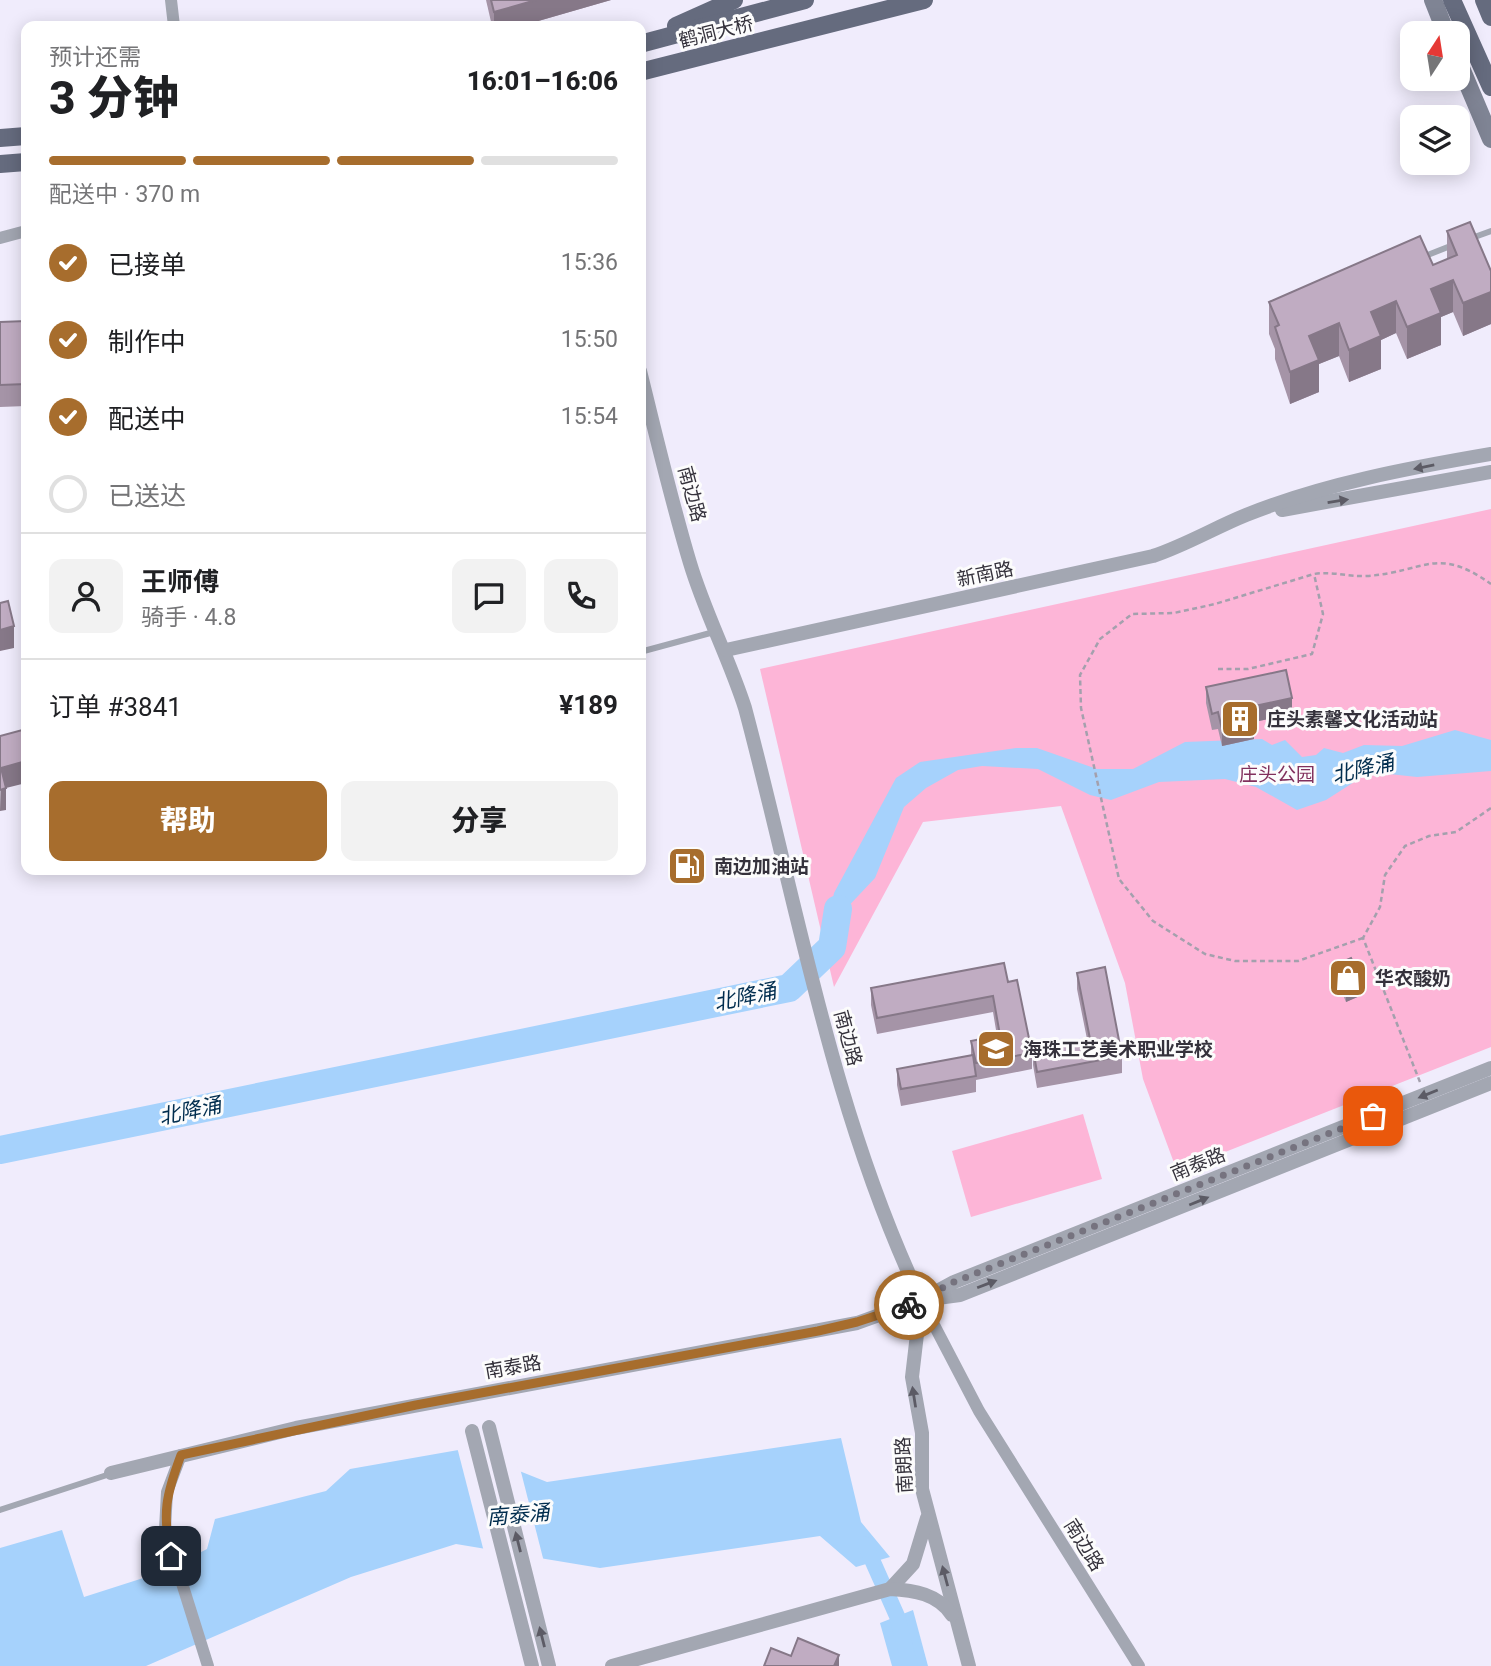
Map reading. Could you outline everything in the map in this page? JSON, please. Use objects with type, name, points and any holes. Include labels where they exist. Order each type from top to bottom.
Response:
[{"type":"main road","points":[[646,40],[734,0]]},
{"type":"main road","name":"鹤洞大桥","points":[[646,41],[805,0]]},
{"type":"main road","name":"鹤洞大桥","points":[[646,70],[923,0]]},
{"type":"main road","points":[[1433,0],[1441,21]]},
{"type":"main road","points":[[1452,0],[1491,87]]},
{"type":"main road","points":[[1464,0],[1491,65]]},
{"type":"main road","points":[[1484,0],[1491,17]]},
{"type":"main road","points":[[1470,89],[1491,139]]},
{"type":"main road","points":[[0,138],[21,136]]},
{"type":"main road","points":[[0,164],[21,162]]},
{"type":"street","points":[[171,0],[173,21]]},
{"type":"street","points":[[646,64],[898,0]]},
{"type":"street","points":[[0,238],[21,232]]},
{"type":"street","name":"南边路","points":[[646,394],[691,564],[715,632],[726,650],[755,745],[847,1109],[891,1232],[921,1300],[979,1411],[1139,1666]]},
{"type":"street","name":"新南路","points":[[726,650],[1153,556],[1196,541],[1246,515],[1325,489],[1491,454]]},
{"type":"street","name":"新南路","points":[[1246,515],[1339,501],[1491,472]]},
{"type":"street","name":"南泰路","points":[[111,1473],[181,1455],[451,1398],[857,1322],[921,1300],[954,1282],[1491,1068]]},
{"type":"street","name":"南泰路","points":[[921,1300],[960,1295],[1491,1083]]},
{"type":"street","name":"南朗路","points":[[921,1300],[912,1387],[922,1433],[922,1489],[969,1666]]},
{"type":"street","points":[[489,1427],[550,1666]]},
{"type":"street","points":[[472,1431],[532,1666]]},
{"type":"street","points":[[181,1455],[167,1492],[164,1512],[171,1556],[208,1666]]},
{"type":"street","points":[[890,1590],[907,1573],[919,1552],[928,1511]]},
{"type":"street","points":[[612,1666],[890,1590],[913,1592],[935,1599],[950,1612],[957,1624]]},
{"type":"lane","points":[[1415,260],[1491,231]]},
{"type":"lane","points":[[646,650],[715,632]]},
{"type":"lane","points":[[0,1510],[111,1473]]},
{"type":"path","points":[[1491,584],[1453,562],[1433,562],[1383,575],[1352,577],[1331,571],[1174,613],[1132,614],[1100,639],[1080,676],[1082,708],[1091,759],[1119,879],[1153,921],[1205,954],[1235,961],[1298,961],[1363,938],[1380,906],[1385,875],[1405,846],[1429,836],[1456,832],[1491,808]]},
{"type":"path","points":[[1219,669],[1248,669],[1312,654],[1322,614],[1314,574]]},
{"type":"path","points":[[1363,938],[1424,1095]]},
{"type":"green space","name":"庄头公园","points":[[1491,509],[1491,1047],[1177,1171],[1143,1079],[1125,983],[1061,806],[923,822],[834,987],[760,669]]},
{"type":"green space","points":[[1083,1114],[1102,1179],[971,1217],[952,1151]]},
{"type":"water","points":[[1455,730],[1491,740],[1491,771],[1417,777],[1380,773],[1362,777],[1326,800],[1297,810],[1256,787],[1225,779],[1159,782],[1111,800],[1090,795],[1038,769],[982,766],[958,770],[926,788],[904,807],[875,878],[842,913],[832,947],[829,919],[834,893],[896,778],[920,762],[1016,748],[1037,748],[1097,769],[1133,769],[1185,742],[1262,739],[1272,745],[1285,740],[1302,757],[1316,755],[1324,748],[1343,753],[1364,745],[1402,746]]},
{"type":"water","points":[[841,1438],[861,1522],[890,1557],[856,1567],[820,1536],[600,1568],[456,1544],[351,1577],[146,1666],[0,1666],[0,1548],[62,1530],[84,1597],[162,1572],[207,1549],[215,1519],[326,1491],[350,1469],[464,1449],[547,1482]]},
{"type":"water","points":[[913,1610],[928,1666],[892,1666],[880,1623]]},
{"type":"pier","points":[[465,1446],[520,1468],[544,1562],[484,1552],[457,1447]]},
{"type":"building","points":[[491,0],[536,0],[494,12]]},
{"type":"building","points":[[1470,222],[1491,271],[1491,292],[1463,303],[1453,280],[1431,289],[1441,313],[1407,327],[1396,301],[1371,312],[1381,336],[1349,350],[1339,323],[1309,336],[1319,360],[1290,372],[1275,327],[1279,325],[1269,302],[1420,236],[1433,265],[1457,255],[1447,231]]},
{"type":"building","points":[[21,321],[21,384],[0,385],[0,322]]},
{"type":"building","points":[[8,601],[14,626],[0,630],[0,603]]},
{"type":"building","points":[[1286,670],[1292,698],[1250,707],[1254,722],[1222,729],[1218,712],[1212,714],[1206,687]]},
{"type":"building","points":[[21,730],[21,762],[1,768],[6,788],[0,790],[0,736]]},
{"type":"building","points":[[1351,958],[1362,984],[1346,991],[1335,965]]},
{"type":"building","points":[[1004,963],[1008,982],[1017,980],[1032,1053],[976,1063],[971,1041],[1000,1035],[993,996],[877,1018],[871,988]]},
{"type":"building","points":[[1105,967],[1122,1056],[1037,1072],[1033,1049],[1090,1039],[1077,973]]},
{"type":"building","points":[[973,1055],[976,1076],[901,1089],[897,1069]]},
{"type":"building","points":[[798,1638],[839,1655],[834,1666],[764,1666],[771,1648],[791,1656]]},
{"type":"waterway","name":"北降涌","points":[[0,1150],[789,988],[832,947],[838,909]]},
{"type":"waterway","name":"南泰涌","points":[[865,1544],[897,1616],[910,1666]]},
{"type":"way so far","points":[[909,1305],[954,1282],[1373,1116]]},
{"type":"place","name":"庄头素馨文化活动站","points":[[1240,719]]},
{"type":"place","name":"南边加油站","points":[[687,866]]},
{"type":"place","name":"华农酸奶","points":[[1348,978]]},
{"type":"place","name":"海珠工艺美术职业学校","points":[[996,1049]]},
{"type":"route","points":[[171,1556],[164,1512],[167,1492],[181,1455],[296,1428],[818,1331],[909,1305]]}]
